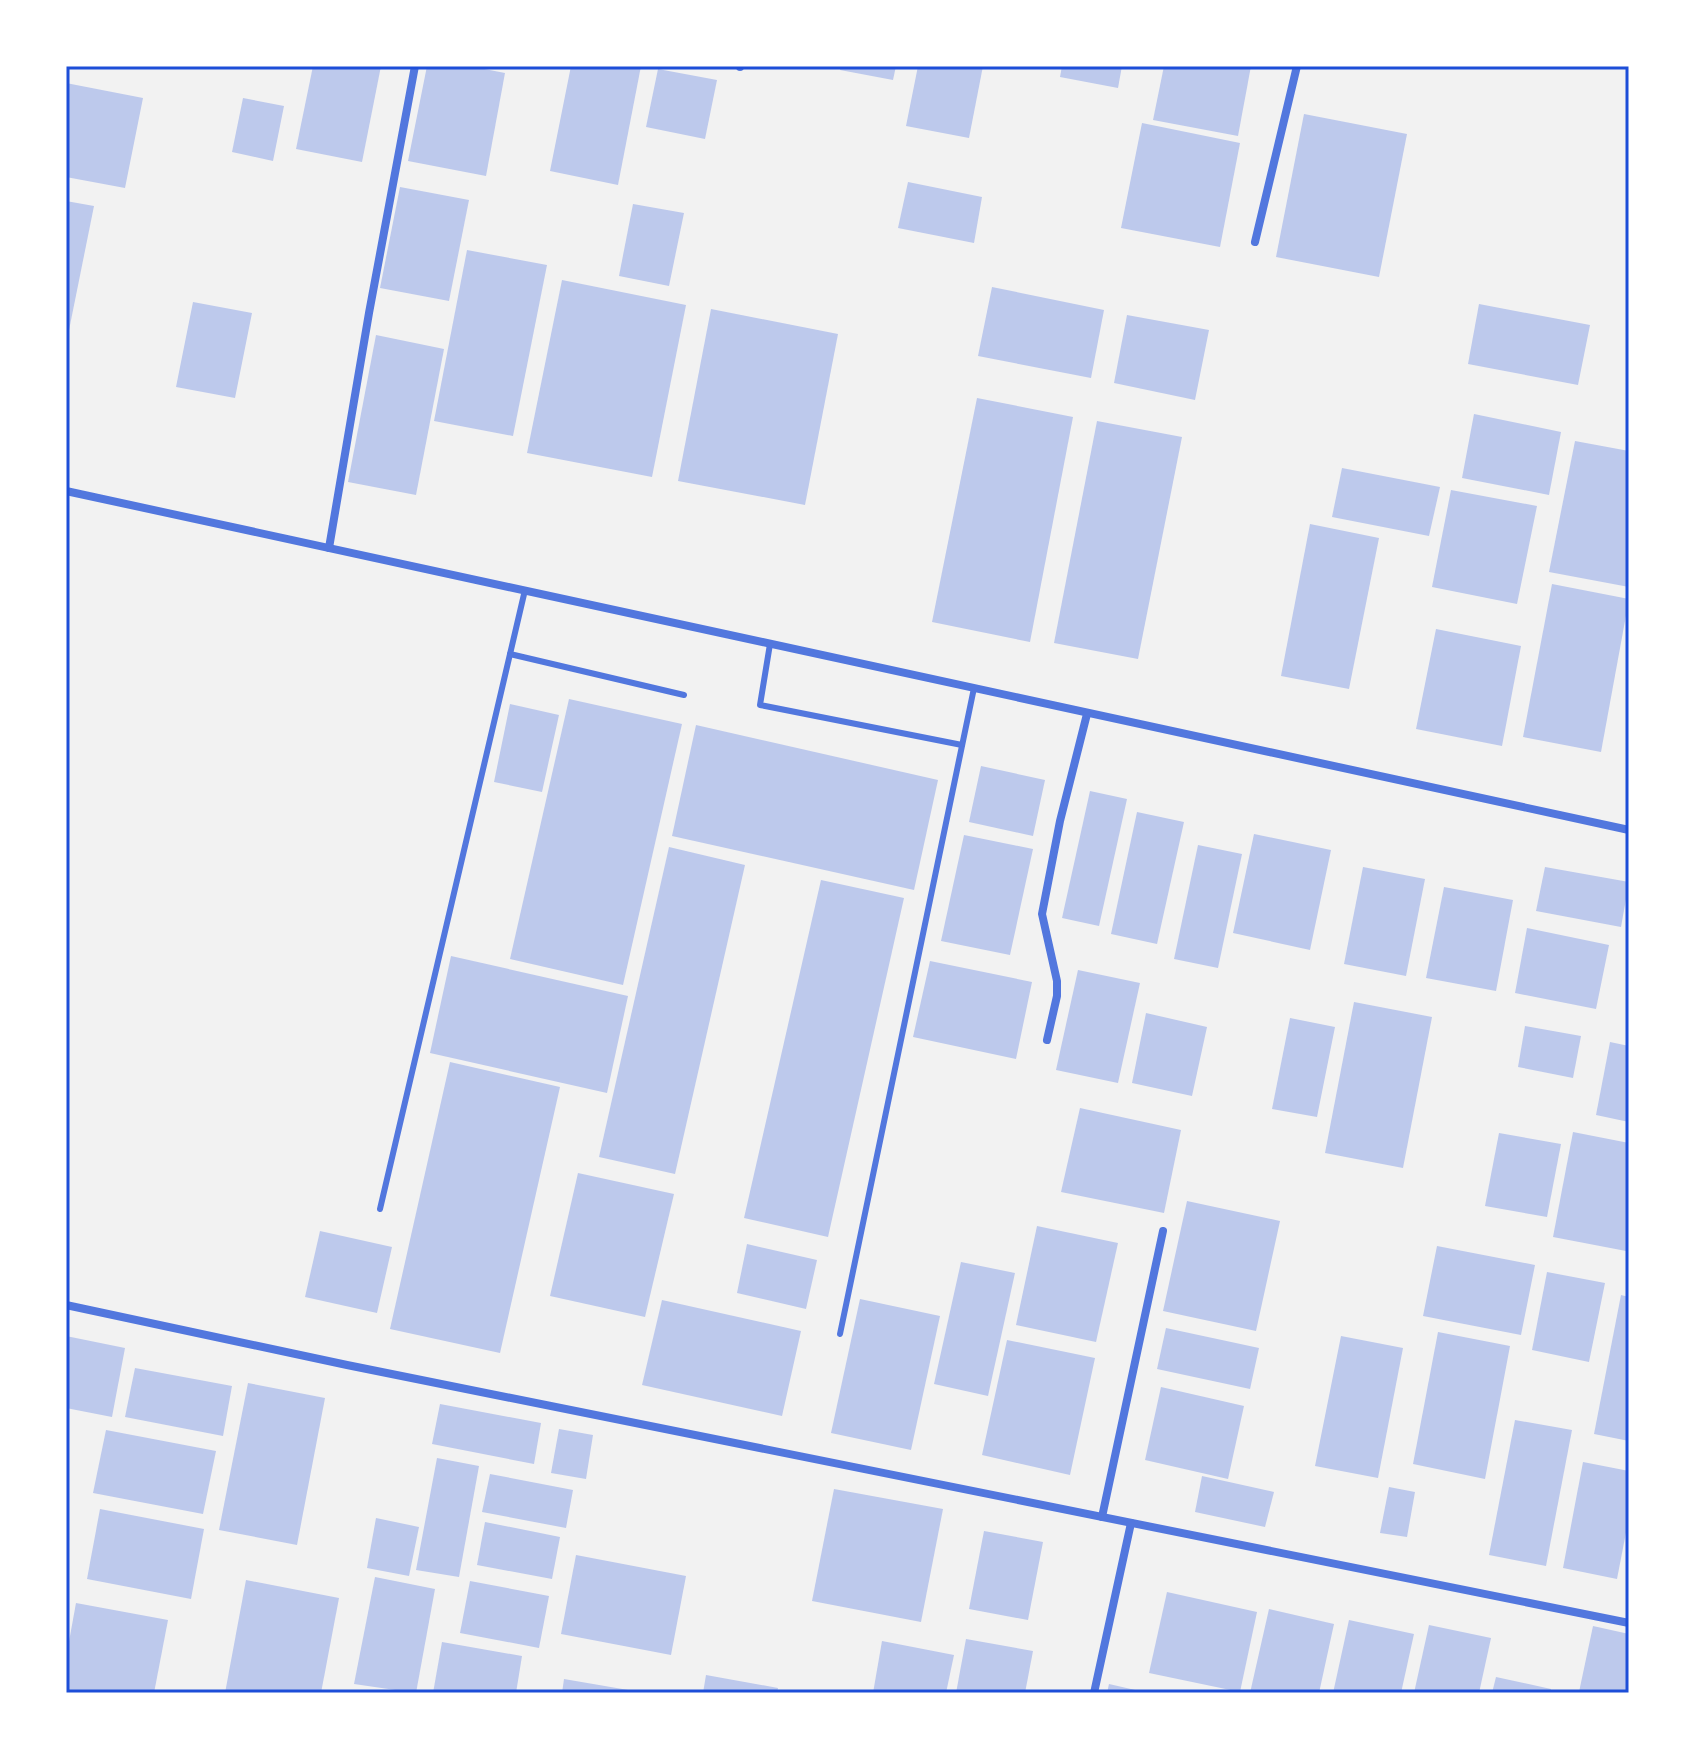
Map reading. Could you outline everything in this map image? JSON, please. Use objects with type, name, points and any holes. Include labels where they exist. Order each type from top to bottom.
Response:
[{"type":"street","points":[[329,548],[415,66]]},
{"type":"street","points":[[1255,242],[1297,66]]},
{"type":"street","points":[[66,491],[1629,830]]},
{"type":"street","points":[[1047,1040],[1057,996],[1057,981],[1042,914],[1060,821],[1087,714]]},
{"type":"street","points":[[1102,1517],[1163,1231]]},
{"type":"street","points":[[66,1305],[347,1365],[1629,1623]]},
{"type":"street","points":[[1094,1693],[1131,1523]]},
{"type":"lane","points":[[380,1209],[525,590]]},
{"type":"lane","points":[[770,644],[760,705],[962,745]]},
{"type":"lane","points":[[510,654],[684,695]]},
{"type":"lane","points":[[840,1334],[974,688]]},
{"type":"building","points":[[313,66],[381,66],[362,162],[296,149]]},
{"type":"building","points":[[427,66],[469,66],[505,73],[486,176],[408,161]]},
{"type":"building","points":[[571,66],[641,66],[618,185],[550,171]]},
{"type":"building","points":[[841,66],[896,66],[893,80],[840,70]]},
{"type":"building","points":[[918,66],[983,66],[969,138],[906,126]]},
{"type":"building","points":[[1062,66],[1122,66],[1118,88],[1060,77]]},
{"type":"building","points":[[1164,66],[1251,66],[1238,136],[1153,120]]},
{"type":"building","points":[[658,69],[717,80],[705,139],[646,127]]},
{"type":"building","points":[[66,83],[143,98],[125,188],[66,177]]},
{"type":"building","points":[[243,98],[284,106],[273,161],[232,152]]},
{"type":"building","points":[[1304,114],[1407,134],[1379,277],[1276,257]]},
{"type":"building","points":[[1142,123],[1240,143],[1220,247],[1121,228]]},
{"type":"building","points":[[908,182],[982,197],[974,243],[898,228]]},
{"type":"building","points":[[400,187],[469,200],[449,301],[380,288]]},
{"type":"building","points":[[66,201],[94,206],[67,340],[66,340]]},
{"type":"building","points":[[633,204],[684,213],[669,286],[619,276]]},
{"type":"building","points":[[467,250],[547,265],[513,436],[434,421]]},
{"type":"building","points":[[562,280],[686,305],[652,477],[527,453]]},
{"type":"building","points":[[992,287],[1104,310],[1091,378],[978,356]]},
{"type":"building","points":[[193,302],[252,313],[235,398],[176,387]]},
{"type":"building","points":[[1479,304],[1590,325],[1578,385],[1468,364]]},
{"type":"building","points":[[711,309],[838,334],[805,505],[678,481]]},
{"type":"building","points":[[1127,315],[1209,330],[1195,400],[1114,383]]},
{"type":"building","points":[[376,335],[444,349],[416,495],[348,482]]},
{"type":"building","points":[[977,398],[1073,417],[1030,642],[932,622]]},
{"type":"building","points":[[1474,414],[1561,432],[1549,495],[1462,478]]},
{"type":"building","points":[[1097,421],[1182,437],[1138,659],[1054,643]]},
{"type":"building","points":[[1575,441],[1629,451],[1629,587],[1549,572]]},
{"type":"building","points":[[1342,468],[1440,487],[1429,536],[1332,517]]},
{"type":"building","points":[[1451,490],[1537,506],[1517,604],[1432,587]]},
{"type":"building","points":[[1310,524],[1379,538],[1349,689],[1281,676]]},
{"type":"building","points":[[1552,584],[1629,599],[1601,752],[1523,737]]},
{"type":"building","points":[[1436,629],[1521,646],[1502,746],[1416,729]]},
{"type":"building","points":[[569,699],[682,724],[623,985],[510,959]]},
{"type":"building","points":[[510,704],[559,715],[542,792],[494,782]]},
{"type":"building","points":[[696,725],[938,780],[914,890],[672,836]]},
{"type":"building","points":[[981,766],[1045,780],[1033,836],[969,822]]},
{"type":"building","points":[[1090,791],[1127,799],[1099,926],[1062,918]]},
{"type":"building","points":[[1137,812],[1184,822],[1157,944],[1111,934]]},
{"type":"building","points":[[1254,834],[1331,850],[1310,950],[1233,933]]},
{"type":"building","points":[[964,835],[1033,849],[1010,955],[941,941]]},
{"type":"building","points":[[1198,845],[1242,854],[1218,968],[1174,959]]},
{"type":"building","points":[[669,847],[745,865],[675,1174],[599,1157]]},
{"type":"building","points":[[1363,867],[1425,879],[1406,976],[1344,964]]},
{"type":"building","points":[[1545,867],[1629,882],[1621,927],[1536,911]]},
{"type":"building","points":[[821,880],[904,898],[828,1237],[744,1218]]},
{"type":"building","points":[[1444,887],[1513,900],[1496,991],[1426,978]]},
{"type":"building","points":[[1527,928],[1609,945],[1596,1009],[1515,993]]},
{"type":"building","points":[[451,956],[628,996],[607,1093],[430,1053]]},
{"type":"building","points":[[930,961],[1032,982],[1016,1059],[913,1037]]},
{"type":"building","points":[[1078,970],[1140,983],[1118,1083],[1056,1070]]},
{"type":"building","points":[[1354,1002],[1432,1017],[1403,1168],[1325,1153]]},
{"type":"building","points":[[1146,1013],[1207,1027],[1192,1096],[1132,1083]]},
{"type":"building","points":[[1290,1018],[1335,1027],[1317,1117],[1272,1109]]},
{"type":"building","points":[[1525,1026],[1581,1036],[1573,1078],[1518,1067]]},
{"type":"building","points":[[1610,1042],[1629,1046],[1629,1122],[1596,1115]]},
{"type":"building","points":[[450,1062],[560,1087],[500,1353],[390,1329]]},
{"type":"building","points":[[1080,1108],[1181,1130],[1164,1213],[1061,1192]]},
{"type":"building","points":[[1573,1132],[1629,1143],[1629,1236],[1626,1251],[1553,1237]]},
{"type":"building","points":[[1499,1133],[1561,1144],[1547,1217],[1485,1206]]},
{"type":"building","points":[[578,1173],[674,1194],[645,1317],[550,1296]]},
{"type":"building","points":[[1187,1201],[1280,1221],[1256,1331],[1163,1311]]},
{"type":"building","points":[[1037,1226],[1118,1243],[1096,1342],[1016,1325]]},
{"type":"building","points":[[320,1231],[392,1247],[377,1313],[305,1297]]},
{"type":"building","points":[[747,1244],[817,1260],[806,1309],[737,1293]]},
{"type":"building","points":[[1437,1246],[1535,1265],[1521,1335],[1423,1316]]},
{"type":"building","points":[[961,1262],[1015,1273],[988,1396],[934,1384]]},
{"type":"building","points":[[1547,1272],[1605,1283],[1589,1362],[1532,1350]]},
{"type":"building","points":[[1621,1295],[1629,1297],[1629,1441],[1594,1434]]},
{"type":"building","points":[[860,1299],[940,1316],[911,1450],[831,1433]]},
{"type":"building","points":[[662,1300],[801,1331],[782,1416],[642,1385]]},
{"type":"building","points":[[1166,1328],[1259,1348],[1250,1389],[1157,1369]]},
{"type":"building","points":[[1438,1332],[1510,1346],[1485,1479],[1413,1464]]},
{"type":"building","points":[[66,1336],[125,1348],[112,1417],[66,1408]]},
{"type":"building","points":[[1341,1336],[1403,1348],[1378,1478],[1315,1466]]},
{"type":"building","points":[[1007,1340],[1095,1358],[1070,1475],[982,1455]]},
{"type":"building","points":[[135,1368],[232,1386],[223,1436],[125,1417]]},
{"type":"building","points":[[248,1383],[325,1398],[297,1545],[219,1530]]},
{"type":"building","points":[[1161,1387],[1244,1406],[1228,1479],[1145,1460]]},
{"type":"building","points":[[440,1404],[541,1423],[534,1464],[432,1444]]},
{"type":"building","points":[[1515,1420],[1572,1430],[1546,1566],[1489,1555]]},
{"type":"building","points":[[559,1429],[593,1435],[586,1479],[551,1473]]},
{"type":"building","points":[[106,1430],[216,1451],[203,1514],[93,1493]]},
{"type":"building","points":[[437,1458],[479,1466],[459,1577],[416,1570]]},
{"type":"building","points":[[1583,1462],[1629,1471],[1629,1517],[1617,1579],[1563,1568]]},
{"type":"building","points":[[490,1474],[573,1490],[566,1528],[482,1512]]},
{"type":"building","points":[[1202,1476],[1274,1492],[1265,1527],[1195,1512]]},
{"type":"building","points":[[1389,1487],[1415,1492],[1407,1537],[1380,1533]]},
{"type":"building","points":[[834,1489],[943,1509],[921,1622],[812,1601]]},
{"type":"building","points":[[100,1509],[204,1529],[191,1599],[87,1579]]},
{"type":"building","points":[[376,1518],[419,1527],[409,1576],[367,1568]]},
{"type":"building","points":[[485,1522],[560,1537],[552,1579],[477,1565]]},
{"type":"building","points":[[984,1531],[1043,1542],[1028,1620],[969,1609]]},
{"type":"building","points":[[576,1555],[686,1576],[671,1655],[561,1634]]},
{"type":"building","points":[[375,1577],[435,1589],[416,1693],[354,1684]]},
{"type":"building","points":[[246,1580],[339,1598],[321,1693],[225,1693]]},
{"type":"building","points":[[470,1581],[549,1596],[539,1648],[460,1633]]},
{"type":"building","points":[[1167,1592],[1257,1612],[1240,1692],[1149,1673]]},
{"type":"building","points":[[76,1603],[168,1620],[154,1693],[66,1693],[66,1658]]},
{"type":"building","points":[[1269,1609],[1334,1624],[1319,1693],[1250,1693]]},
{"type":"building","points":[[1349,1620],[1414,1634],[1401,1693],[1333,1693]]},
{"type":"building","points":[[1429,1625],[1491,1638],[1479,1693],[1414,1693]]},
{"type":"building","points":[[1593,1626],[1629,1634],[1629,1693],[1579,1692]]},
{"type":"building","points":[[966,1639],[1033,1651],[1025,1693],[956,1693]]},
{"type":"building","points":[[882,1641],[954,1655],[946,1693],[873,1693]]},
{"type":"building","points":[[442,1642],[522,1656],[516,1693],[433,1693]]},
{"type":"building","points":[[706,1675],[778,1688],[777,1693],[703,1693]]},
{"type":"building","points":[[1496,1677],[1551,1689],[1550,1693],[1492,1693]]},
{"type":"building","points":[[564,1679],[634,1691],[634,1693],[562,1693]]},
{"type":"building","points":[[1109,1684],[1144,1692],[1144,1693],[1107,1693]]}]
